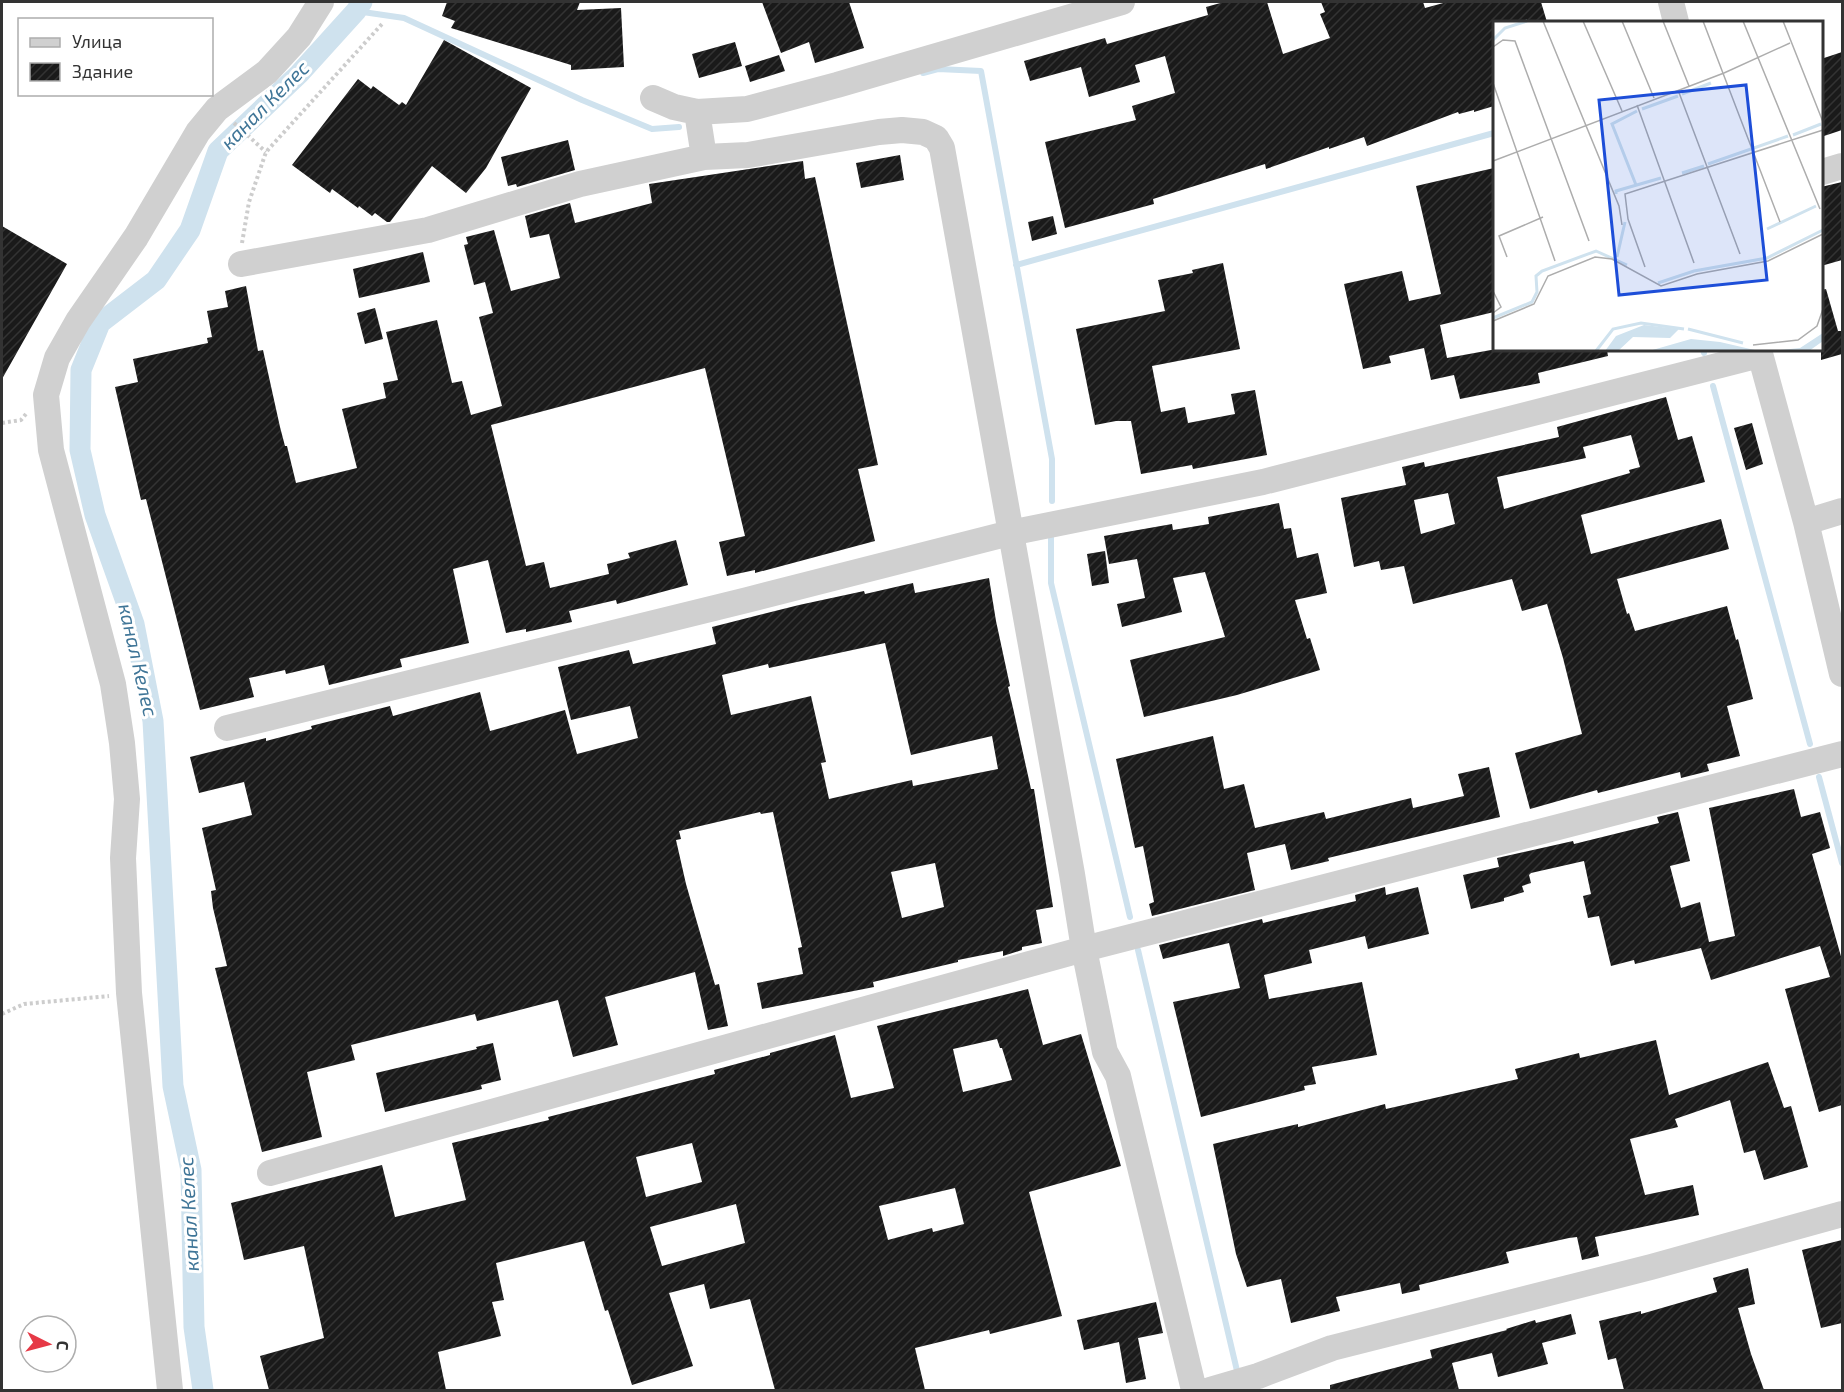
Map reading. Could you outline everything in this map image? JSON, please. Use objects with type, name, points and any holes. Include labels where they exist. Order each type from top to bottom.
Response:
[{"type":"street","points":[[170,1390],[129,993],[123,858],[127,799],[122,743],[113,684],[51,450],[46,395],[57,358],[78,321],[136,237],[198,132],[218,108],[267,72],[299,37],[321,2]]},
{"type":"street","points":[[653,98],[674,107],[697,112],[747,109],[1122,2]]},
{"type":"street","points":[[1671,2],[1676,21]]},
{"type":"street","points":[[697,112],[704,157]]},
{"type":"street","points":[[241,264],[428,230],[579,184],[704,157],[748,155],[902,130],[923,132],[936,138],[942,148],[1084,949],[1105,1052],[1118,1076],[1194,1390]]},
{"type":"street","points":[[1823,171],[1842,166]]},
{"type":"street","points":[[227,728],[1010,533],[1263,482],[1760,352],[1806,522],[1842,674]]},
{"type":"street","points":[[1806,522],[1842,511]]},
{"type":"street","points":[[270,1173],[1084,949],[1842,754]]},
{"type":"street","points":[[1210,1390],[1332,1348],[1652,1267],[1842,1214]]},
{"type":"path","points":[[241,264],[243,231],[249,202],[266,152],[381,24]]},
{"type":"path","points":[[218,108],[266,152]]},
{"type":"path","points":[[2,1014],[24,1004],[100,998],[129,993]]},
{"type":"building","points":[[447,2],[580,2],[577,10],[621,8],[624,67],[571,70],[571,65],[451,28],[455,21],[442,16]]},
{"type":"building","points":[[762,2],[849,2],[864,48],[815,63],[809,42],[781,53]]},
{"type":"building","points":[[1224,2],[1267,2],[1283,54],[1330,38],[1320,14],[1325,12],[1321,2],[1423,2],[1425,8],[1447,2],[1541,2],[1547,21],[1493,21],[1493,106],[1474,112],[1474,110],[1459,114],[1458,112],[1367,146],[1364,137],[1266,169],[1265,164],[1153,199],[1154,204],[1065,228],[1045,142],[1136,120],[1132,106],[1175,93],[1165,56],[1135,65],[1140,82],[1089,97],[1081,67],[1030,81],[1024,61],[1105,38],[1107,44],[1208,15],[1206,7]]},
{"type":"building","points":[[444,40],[531,88],[486,168],[466,193],[432,166],[390,222],[387,222],[375,213],[372,216],[359,206],[358,208],[332,189],[330,193],[292,165],[358,79],[371,89],[373,86],[399,105],[402,102],[406,105]]},
{"type":"building","points":[[735,42],[742,66],[699,78],[692,54]]},
{"type":"building","points":[[1842,52],[1842,130],[1823,136],[1823,58]]},
{"type":"building","points":[[779,55],[785,71],[750,82],[745,66]]},
{"type":"building","points":[[568,140],[575,170],[517,187],[516,184],[508,186],[501,157]]},
{"type":"building","points":[[900,155],[904,180],[861,188],[856,163]]},
{"type":"building","points":[[803,161],[805,179],[815,177],[878,465],[858,469],[875,541],[755,573],[755,570],[727,576],[719,542],[745,536],[705,368],[491,425],[526,566],[544,562],[550,588],[609,574],[607,564],[630,558],[628,553],[676,540],[688,585],[617,604],[616,600],[569,611],[572,622],[526,632],[526,629],[506,633],[488,560],[453,569],[469,643],[400,659],[402,667],[329,685],[324,665],[286,674],[285,670],[249,678],[254,697],[200,710],[146,499],[141,500],[115,387],[138,382],[133,359],[208,343],[207,338],[212,337],[207,311],[228,307],[225,291],[246,286],[258,351],[263,350],[280,427],[296,483],[357,468],[342,409],[386,398],[383,383],[398,380],[386,332],[437,320],[452,383],[462,381],[471,415],[502,406],[479,317],[493,313],[485,282],[474,285],[464,245],[468,244],[466,237],[494,230],[511,291],[560,278],[549,234],[530,238],[525,216],[570,203],[575,223],[652,203],[649,184]]},
{"type":"building","points":[[1493,168],[1493,312],[1440,325],[1447,358],[1491,350],[1607,351],[1608,356],[1538,373],[1540,383],[1460,399],[1454,375],[1431,380],[1424,348],[1389,356],[1391,363],[1363,369],[1344,284],[1402,271],[1409,301],[1441,294],[1416,186]]},
{"type":"building","points":[[1842,182],[1842,260],[1823,265],[1823,187]]},
{"type":"building","points":[[1053,216],[1057,234],[1032,241],[1028,222]]},
{"type":"building","points":[[2,226],[67,264],[2,379]]},
{"type":"building","points":[[423,252],[430,282],[359,298],[353,269]]},
{"type":"building","points":[[1223,263],[1240,349],[1152,366],[1161,412],[1185,407],[1188,423],[1235,414],[1231,394],[1255,390],[1267,455],[1193,469],[1192,465],[1141,474],[1131,421],[1095,425],[1076,329],[1165,311],[1158,280],[1193,273],[1192,270]]},
{"type":"building","points":[[1826,289],[1838,331],[1842,331],[1842,354],[1821,360],[1821,351],[1823,351],[1823,290]]},
{"type":"building","points":[[375,308],[383,339],[365,344],[357,313]]},
{"type":"building","points":[[1666,397],[1678,440],[1692,436],[1705,482],[1581,515],[1591,554],[1721,519],[1729,549],[1617,579],[1627,614],[1629,613],[1635,631],[1727,606],[1753,699],[1727,706],[1740,756],[1707,764],[1709,771],[1681,778],[1680,772],[1598,793],[1597,790],[1530,809],[1515,753],[1582,734],[1547,604],[1522,611],[1512,579],[1413,604],[1404,566],[1381,570],[1379,561],[1354,567],[1341,498],[1406,485],[1402,467],[1424,462],[1425,467],[1559,437],[1557,427]],"holes":[[[1631,435],[1640,467],[1629,470],[1630,473],[1504,509],[1497,477],[1586,458],[1583,447]],[[1448,493],[1455,524],[1421,534],[1414,500]]]},
{"type":"building","points":[[1752,423],[1763,464],[1746,470],[1734,428]]},
{"type":"building","points":[[1279,503],[1284,529],[1291,528],[1297,558],[1318,553],[1327,593],[1295,600],[1307,639],[1310,638],[1320,670],[1237,695],[1144,717],[1130,660],[1225,637],[1205,572],[1173,578],[1182,612],[1122,627],[1117,604],[1145,598],[1137,559],[1109,564],[1104,536],[1172,524],[1173,530],[1209,524],[1208,517]]},
{"type":"building","points":[[1105,551],[1109,583],[1092,586],[1087,554]]},
{"type":"building","points":[[989,578],[1010,686],[1008,687],[1031,789],[1034,789],[1053,907],[1036,910],[1042,943],[1022,947],[1022,950],[1003,956],[1003,951],[873,982],[874,987],[762,1009],[757,983],[803,974],[798,948],[802,947],[773,812],[761,814],[760,812],[679,831],[681,839],[676,840],[686,884],[715,985],[719,984],[728,1026],[708,1030],[695,972],[605,997],[618,1045],[573,1057],[558,1000],[477,1021],[475,1014],[351,1045],[355,1060],[307,1072],[322,1137],[262,1152],[215,968],[227,966],[213,908],[211,891],[216,890],[202,828],[252,815],[244,782],[199,793],[190,757],[266,738],[266,741],[312,729],[311,726],[390,706],[393,716],[480,692],[490,731],[565,710],[577,754],[638,738],[630,706],[571,720],[558,667],[629,650],[633,664],[716,644],[712,627],[864,591],[865,594],[913,583],[915,593]],"holes":[[[885,643],[911,755],[992,736],[998,769],[913,786],[912,780],[829,799],[821,763],[826,762],[811,696],[731,715],[722,675],[768,664],[769,668]],[[935,863],[944,907],[902,918],[891,872]]]},
{"type":"building","points":[[1213,736],[1224,789],[1244,784],[1255,828],[1324,812],[1326,819],[1411,798],[1413,808],[1464,796],[1458,774],[1489,767],[1500,817],[1328,858],[1329,861],[1291,870],[1285,844],[1247,853],[1255,890],[1152,916],[1149,904],[1154,902],[1143,846],[1135,848],[1116,759]]},
{"type":"building","points":[[1794,789],[1801,817],[1820,812],[1830,848],[1812,854],[1842,960],[1842,1105],[1819,1112],[1785,989],[1830,977],[1820,946],[1711,980],[1701,948],[1635,964],[1634,960],[1611,966],[1599,916],[1588,918],[1583,896],[1591,894],[1584,861],[1531,873],[1529,875],[1531,883],[1522,886],[1524,892],[1504,898],[1504,901],[1471,909],[1463,875],[1499,867],[1497,858],[1573,841],[1574,844],[1659,823],[1657,817],[1678,812],[1690,861],[1670,866],[1681,908],[1700,902],[1709,942],[1735,936],[1709,808]]},
{"type":"building","points":[[1385,887],[1386,895],[1418,887],[1429,934],[1368,949],[1365,936],[1309,950],[1312,963],[1264,975],[1269,999],[1362,982],[1377,1055],[1312,1067],[1316,1084],[1304,1086],[1305,1090],[1201,1117],[1173,1002],[1240,988],[1229,943],[1163,959],[1159,945],[1262,919],[1263,923],[1356,901],[1355,895]]},
{"type":"building","points":[[1028,989],[1043,1045],[1081,1034],[1121,1166],[1029,1192],[1062,1316],[990,1334],[989,1330],[915,1348],[925,1390],[775,1390],[750,1299],[710,1309],[704,1284],[669,1293],[693,1366],[632,1385],[608,1310],[605,1311],[584,1241],[496,1263],[504,1300],[492,1302],[501,1336],[438,1352],[446,1390],[269,1390],[260,1356],[324,1338],[304,1246],[244,1260],[231,1203],[382,1165],[395,1217],[466,1200],[452,1143],[549,1120],[548,1117],[715,1074],[714,1070],[835,1035],[851,1098],[894,1088],[877,1026]],"holes":[[[997,1039],[1012,1080],[963,1092],[953,1049]],[[692,1143],[702,1182],[646,1197],[636,1157]],[[955,1188],[964,1224],[933,1232],[932,1228],[888,1240],[879,1206]],[[736,1204],[745,1243],[662,1266],[650,1227]]]},
{"type":"building","points":[[1656,1040],[1669,1095],[1768,1062],[1784,1108],[1791,1106],[1808,1167],[1764,1180],[1755,1150],[1744,1153],[1730,1100],[1675,1119],[1678,1127],[1630,1139],[1645,1195],[1693,1185],[1699,1215],[1595,1237],[1599,1256],[1582,1260],[1577,1237],[1569,1238],[1506,1252],[1509,1263],[1419,1285],[1420,1290],[1402,1294],[1400,1283],[1336,1297],[1340,1311],[1291,1323],[1281,1279],[1247,1287],[1236,1254],[1213,1144],[1298,1124],[1298,1127],[1385,1104],[1386,1109],[1518,1079],[1515,1069],[1579,1053],[1580,1058]]},
{"type":"building","points":[[493,1043],[501,1080],[481,1085],[482,1089],[385,1112],[376,1073],[477,1049],[476,1047]]},
{"type":"building","points":[[1842,1240],[1842,1323],[1821,1328],[1802,1250]]},
{"type":"building","points":[[1748,1268],[1755,1304],[1738,1308],[1764,1390],[1624,1390],[1616,1358],[1608,1360],[1599,1321],[1641,1311],[1641,1314],[1717,1292],[1713,1278]]},
{"type":"building","points":[[1156,1302],[1163,1333],[1138,1338],[1146,1379],[1126,1383],[1119,1342],[1084,1350],[1077,1320]]},
{"type":"building","points":[[1571,1314],[1576,1334],[1542,1343],[1548,1364],[1498,1377],[1492,1353],[1452,1363],[1459,1390],[1330,1390],[1330,1385],[1432,1358],[1430,1350],[1507,1330],[1535,1320],[1536,1323]]},
{"type":"waterway","name":"канал Келес","points":[[203,1390],[194,1327],[191,1170],[173,1086],[153,721],[134,624],[95,515],[80,450],[81,370],[100,323],[156,280],[190,230],[218,151],[299,74],[362,2]]},
{"type":"waterway","points":[[356,11],[404,18],[582,100],[652,129],[679,127]]},
{"type":"waterway","points":[[923,73],[938,69],[981,71],[1052,459],[1052,501]]},
{"type":"waterway","points":[[1016,265],[1493,133]]},
{"type":"waterway","points":[[1713,386],[1810,744]]},
{"type":"waterway","points":[[1051,535],[1051,583],[1130,917]]},
{"type":"waterway","points":[[1819,777],[1842,863]]},
{"type":"waterway","points":[[1138,950],[1238,1375]]}]
